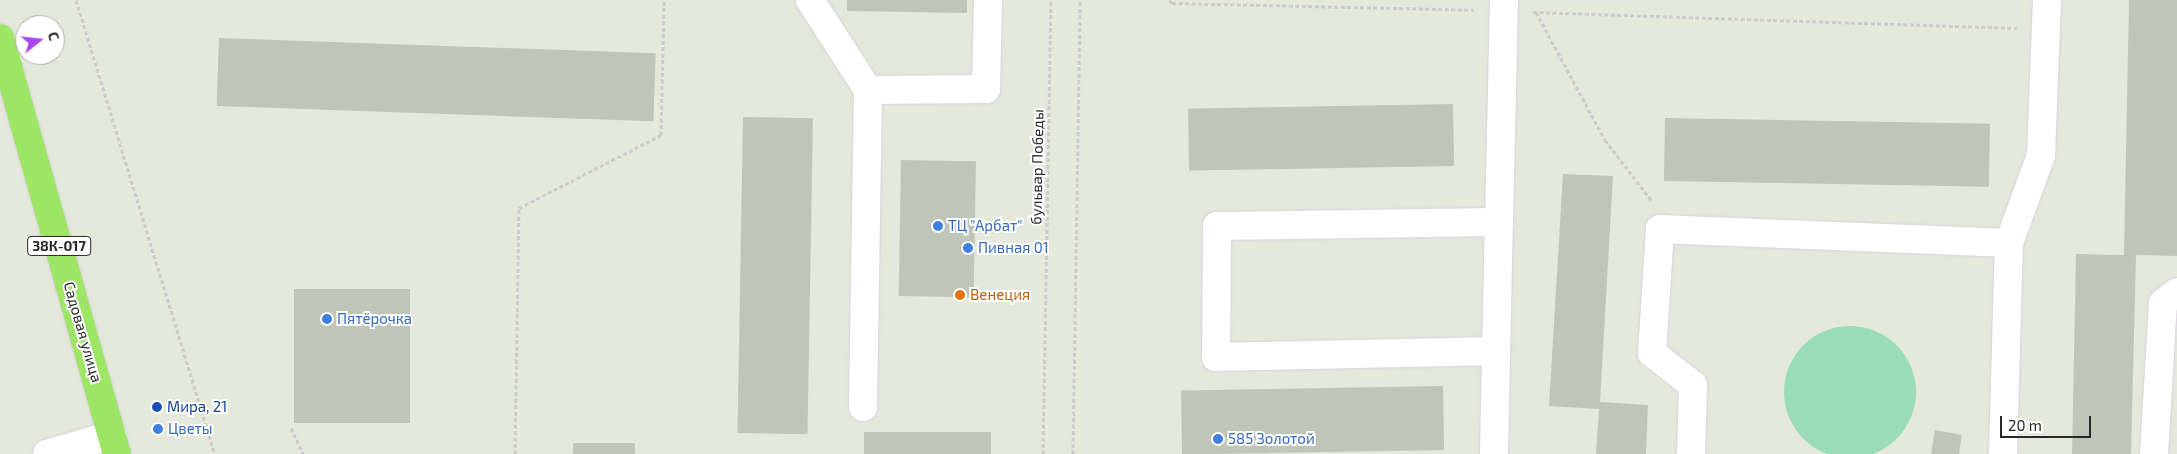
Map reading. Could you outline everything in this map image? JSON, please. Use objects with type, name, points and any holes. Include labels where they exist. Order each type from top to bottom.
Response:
[{"type":"main road","name":"Садовая улица","points":[[0,38],[114,445]]},
{"type":"lane","points":[[810,0],[868,90],[862,407]]},
{"type":"lane","points":[[868,90],[986,89],[988,0]]},
{"type":"lane","points":[[2003,454],[2008,243],[2040,155],[2047,0]]},
{"type":"lane","points":[[1494,454],[1503,5]]},
{"type":"lane","points":[[1496,351],[1216,357],[1217,226],[1499,222]]},
{"type":"lane","points":[[1690,454],[1693,385],[1652,353],[1660,229],[2008,243]]},
{"type":"lane","points":[[2154,454],[2163,303],[2177,292]]},
{"type":"lane","points":[[47,454],[114,445]]},
{"type":"path","points":[[76,0],[216,454]]},
{"type":"path","points":[[515,454],[519,208],[661,135],[664,0]]},
{"type":"path","name":"бульвар Победы","points":[[1043,454],[1051,0]]},
{"type":"path","points":[[1073,454],[1080,0]]},
{"type":"path","points":[[1169,0],[1172,3],[1503,5],[1536,12],[2046,29]]},
{"type":"path","points":[[1536,12],[1605,140],[1673,230]]},
{"type":"path","points":[[291,428],[303,454]]},
{"type":"green space","points":[[1850,326],[1875,331],[1887,337],[1905,355],[1911,367],[1916,392],[1911,417],[1905,429],[1887,447],[1875,453],[1850,458],[1825,453],[1813,447],[1795,429],[1789,417],[1784,392],[1789,367],[1795,355],[1813,337],[1825,331]]},
{"type":"building","points":[[847,0],[967,0],[967,13],[847,11]]},
{"type":"building","points":[[2129,0],[2177,0],[2177,256],[2136,255],[2131,454],[2072,454],[2076,254],[2124,255]]},
{"type":"building","points":[[219,38],[656,53],[653,121],[217,106]]},
{"type":"building","points":[[1453,104],[1454,166],[1189,171],[1188,109]]},
{"type":"building","points":[[743,117],[813,118],[807,434],[737,433]]},
{"type":"building","points":[[1665,118],[1990,124],[1989,187],[1664,181]]},
{"type":"building","name":"ТЦ \"Арбат\"","points":[[901,160],[976,161],[974,297],[899,296]]},
{"type":"building","points":[[1563,174],[1613,176],[1600,402],[1648,405],[1646,454],[1596,454],[1599,409],[1549,406]]},
{"type":"building","points":[[294,289],[410,289],[410,423],[294,423]]},
{"type":"building","points":[[1443,386],[1444,450],[1182,454],[1181,391]]},
{"type":"building","points":[[1935,430],[1962,435],[1959,454],[1931,454]]},
{"type":"building","points":[[864,432],[991,432],[991,454],[864,454]]},
{"type":"building","points":[[573,443],[635,443],[635,454],[573,454]]},
{"type":"place","name":"ТЦ \"Арбат\"","points":[[938,226]]},
{"type":"place","name":"Пивная 01","points":[[968,248]]},
{"type":"place","name":"Венеция","points":[[960,295]]},
{"type":"place","name":"Пятёрочка","points":[[327,319]]},
{"type":"place","name":"Мира, 21","points":[[157,407]]},
{"type":"place","name":"Цветы","points":[[158,429]]},
{"type":"place","name":"585 Золотой","points":[[1218,439]]}]
